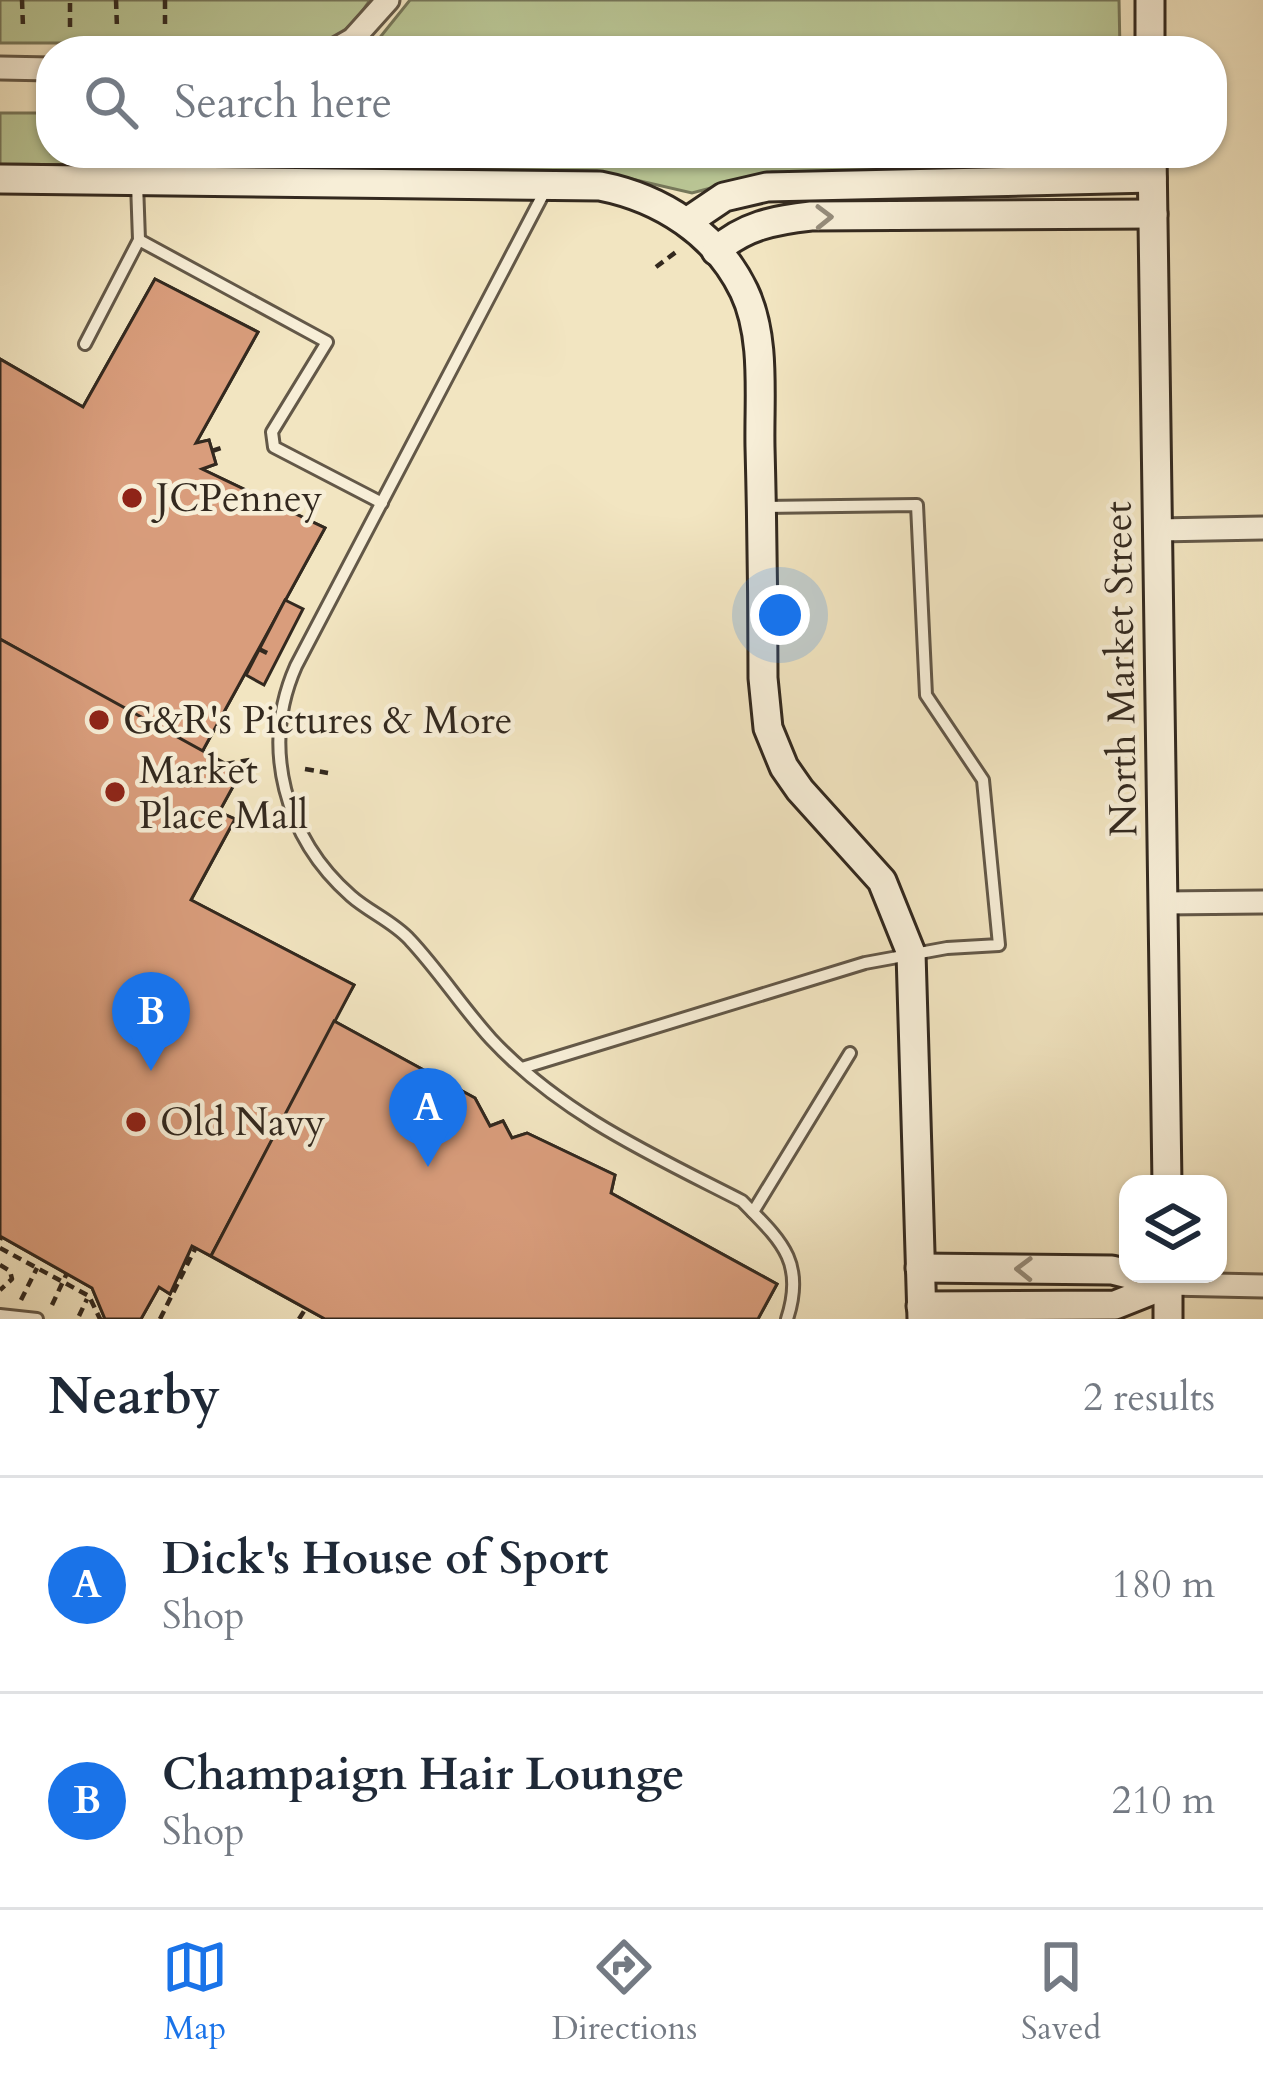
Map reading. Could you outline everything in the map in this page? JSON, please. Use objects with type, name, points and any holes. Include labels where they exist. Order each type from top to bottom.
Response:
[{"type":"street","points":[[356,36],[388,0]]},
{"type":"street","points":[[1150,0],[1150,36]]},
{"type":"street","points":[[0,68],[36,69]]},
{"type":"street","points":[[687,222],[724,197],[767,187],[1115,168]]},
{"type":"street","name":"North Market Street","points":[[1152,168],[1167,1175]]},
{"type":"street","points":[[0,179],[549,184],[630,192],[659,203],[687,222],[744,290],[755,328],[763,678],[774,744],[800,790],[882,881],[911,953],[922,1313],[1114,1304],[1159,1283]]},
{"type":"street","points":[[716,251],[734,235],[773,220],[811,216],[1153,214]]},
{"type":"street","points":[[1158,530],[1263,528]]},
{"type":"street","points":[[1163,903],[1263,902]]},
{"type":"street","points":[[920,1268],[1119,1272]]},
{"type":"street","points":[[1168,1283],[1168,1319]]},
{"type":"street","points":[[1222,1283],[1263,1286]]},
{"type":"lane","points":[[85,344],[139,240],[136,181]]},
{"type":"lane","points":[[549,184],[280,704],[279,748],[288,795],[315,861],[354,899],[405,934],[492,1040],[522,1068],[574,1111],[742,1201],[753,1212],[791,1259],[794,1296],[787,1319]]},
{"type":"lane","points":[[139,240],[327,341],[272,432],[274,447],[382,503]]},
{"type":"lane","points":[[522,1068],[865,963],[911,953],[999,945],[983,780],[926,694],[917,505],[762,507]]},
{"type":"lane","points":[[753,1212],[850,1053]]},
{"type":"lane","points":[[0,1315],[38,1319]]},
{"type":"path","points":[[22,0],[23,27]]},
{"type":"path","points":[[70,0],[70,27]]},
{"type":"path","points":[[116,0],[117,28]]},
{"type":"path","points":[[164,0],[165,28]]},
{"type":"path","points":[[212,451],[224,447]]},
{"type":"path","points":[[259,650],[269,654]]},
{"type":"path","points":[[226,764],[255,759]]},
{"type":"path","points":[[305,769],[328,773]]},
{"type":"path","points":[[160,1319],[196,1247]]},
{"type":"path","points":[[0,1248],[89,1296],[100,1319],[103,1315]]},
{"type":"path","points":[[0,1265],[10,1270],[12,1279],[0,1289]]},
{"type":"path","points":[[21,1300],[37,1268]]},
{"type":"path","points":[[52,1304],[67,1274]]},
{"type":"path","points":[[79,1316],[89,1296]]},
{"type":"path","points":[[299,1319],[306,1308]]},
{"type":"green space","points":[[0,0],[370,0],[337,36],[36,36],[36,43],[0,43]]},
{"type":"green space","points":[[410,0],[1119,0],[1120,36],[381,36]]},
{"type":"green space","points":[[0,113],[36,113],[36,164],[0,164]]},
{"type":"green space","points":[[341,168],[1092,168],[841,175],[772,172],[692,193],[597,171]]},
{"type":"building","name":"Market Place Mall","points":[[155,279],[258,332],[196,443],[209,440],[216,464],[202,469],[325,528],[202,752],[241,772],[219,812],[235,819],[191,900],[354,985],[334,1021],[475,1098],[490,1126],[503,1121],[512,1138],[527,1133],[615,1175],[611,1193],[777,1284],[758,1319],[325,1319],[192,1246],[170,1294],[159,1287],[141,1319],[105,1319],[92,1288],[0,1236],[0,359],[83,407]]},
{"type":"building","name":"JCPenney","points":[[155,279],[258,332],[196,443],[209,440],[216,464],[202,469],[325,528],[202,752],[0,639],[0,359],[83,407]]},
{"type":"building","points":[[285,600],[303,609],[264,685],[246,675]]},
{"type":"building","points":[[0,639],[241,772],[219,812],[235,819],[191,900],[354,985],[211,1256],[192,1246],[170,1294],[159,1287],[141,1319],[105,1319],[92,1288],[0,1236]]},
{"type":"building","points":[[334,1021],[475,1098],[490,1126],[503,1121],[512,1138],[527,1133],[615,1175],[611,1193],[777,1284],[758,1319],[325,1319],[211,1256]]},
{"type":"place","name":"JCPenney","points":[[132,498]]},
{"type":"place","name":"G&R's Pictures & More","points":[[99,720]]},
{"type":"place","name":"Market Place Mall","points":[[115,792]]},
{"type":"place","name":"Champaign Hair Lounge","points":[[151,1071]]},
{"type":"place","name":"Old Navy","points":[[136,1122]]},
{"type":"place","name":"Dick's House of Sport","points":[[428,1167]]}]
